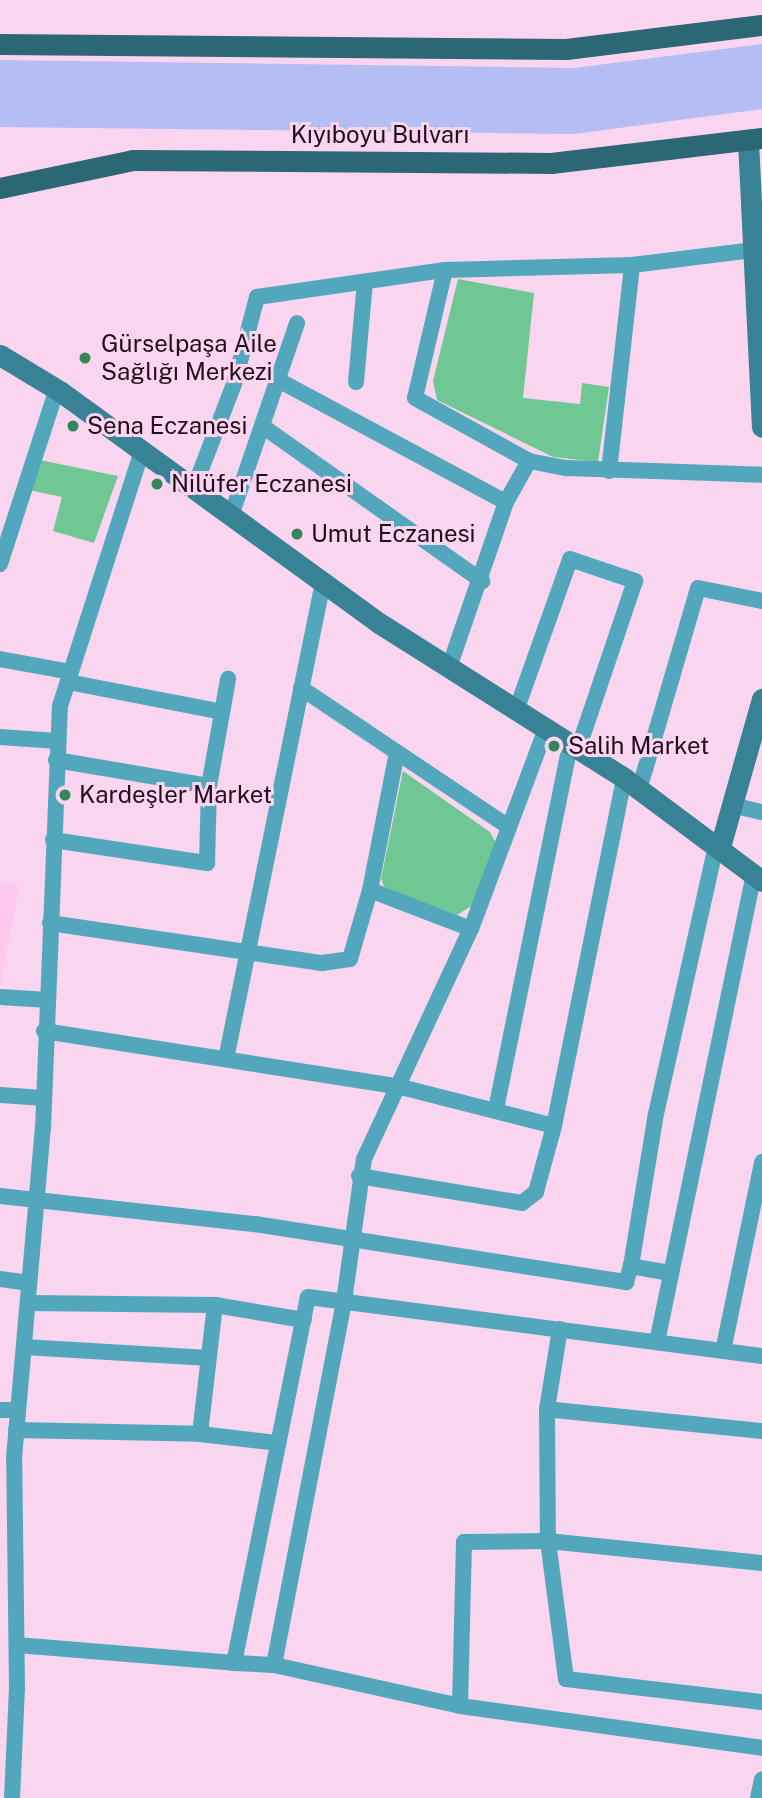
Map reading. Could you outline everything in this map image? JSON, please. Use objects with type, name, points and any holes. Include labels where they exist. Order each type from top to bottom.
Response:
[{"type":"main road","points":[[0,44],[566,50],[762,25]]},
{"type":"main road","points":[[755,140],[759,400],[762,427]]},
{"type":"main road","name":"Kıyıboyu Bulvarı","points":[[0,188],[133,160],[551,163],[755,140]]},
{"type":"main road","points":[[0,355],[57,389],[323,582],[449,668],[631,784],[758,878]]},
{"type":"main road","points":[[718,846],[731,805],[756,745],[762,699]]},
{"type":"street","points":[[194,488],[234,384],[257,298],[445,270],[632,265],[757,250]]},
{"type":"street","points":[[609,471],[632,265]]},
{"type":"street","points":[[445,270],[415,398],[529,461],[609,471],[762,475]]},
{"type":"street","points":[[356,382],[365,282]]},
{"type":"street","points":[[231,516],[265,428],[297,323]]},
{"type":"street","points":[[279,381],[506,502]]},
{"type":"street","points":[[0,564],[57,389]]},
{"type":"street","points":[[265,428],[482,581]]},
{"type":"street","points":[[12,1798],[7,1744],[17,1668],[17,1645],[8,1611],[7,1489],[24,1347],[44,1098],[44,1031],[48,1000],[57,741],[69,677],[142,450]]},
{"type":"street","points":[[449,668],[482,581],[506,502],[529,461]]},
{"type":"street","points":[[496,1109],[574,747],[635,581],[570,559],[516,711]]},
{"type":"street","points":[[226,1059],[323,582]]},
{"type":"street","points":[[359,1176],[522,1203],[536,1192],[554,1126],[631,784],[698,588],[762,601]]},
{"type":"street","points":[[0,659],[222,712]]},
{"type":"street","points":[[53,840],[207,863],[209,786],[228,679]]},
{"type":"street","points":[[301,688],[508,827]]},
{"type":"street","points":[[274,1665],[344,1301],[359,1176],[397,1086],[471,929],[545,728]]},
{"type":"street","points":[[0,737],[57,741]]},
{"type":"street","points":[[50,923],[322,963],[350,959],[370,890],[397,752]]},
{"type":"street","points":[[56,760],[209,786]]},
{"type":"street","points":[[731,805],[762,812]]},
{"type":"street","points":[[0,1196],[350,1238],[626,1282],[631,1266],[656,1114],[718,846]]},
{"type":"street","points":[[657,1342],[758,878]]},
{"type":"street","points":[[370,890],[471,929]]},
{"type":"street","points":[[0,997],[48,1000]]},
{"type":"street","points":[[44,1031],[397,1086],[496,1109],[554,1126]]},
{"type":"street","points":[[0,1095],[44,1098]]},
{"type":"street","points":[[723,1350],[762,1162]]},
{"type":"street","points":[[631,1266],[670,1273]]},
{"type":"street","points":[[0,1279],[29,1283]]},
{"type":"street","points":[[234,1664],[309,1297],[762,1356]]},
{"type":"street","points":[[28,1303],[215,1305],[304,1321]]},
{"type":"street","points":[[200,1434],[215,1305]]},
{"type":"street","points":[[560,1329],[547,1409],[548,1541],[566,1679],[762,1702]]},
{"type":"street","points":[[24,1347],[209,1358]]},
{"type":"street","points":[[547,1409],[762,1431]]},
{"type":"street","points":[[0,1410],[18,1410]]},
{"type":"street","points":[[16,1430],[200,1434],[278,1443]]},
{"type":"street","points":[[460,1706],[464,1542],[548,1541],[762,1563]]},
{"type":"street","points":[[17,1645],[234,1664],[274,1665],[460,1706],[762,1748]]},
{"type":"street","points":[[0,1668],[17,1668]]},
{"type":"street","points":[[758,1798],[762,1779]]},
{"type":"shaded area","points":[[0,882],[20,886],[0,987]]},
{"type":"green space","points":[[458,279],[534,293],[523,398],[580,404],[582,383],[609,387],[598,462],[553,457],[437,400],[433,381]]},
{"type":"green space","points":[[30,458],[118,476],[94,543],[53,531],[62,497],[24,489]]},
{"type":"green space","points":[[403,771],[490,832],[497,845],[473,905],[457,915],[385,889],[381,879]]},
{"type":"water","points":[[762,44],[762,109],[574,134],[0,127],[0,60],[574,68]]},
{"type":"place","name":"Gürselpaşa Aile Sağlığı Merkezi","points":[[85,358]]},
{"type":"place","name":"Sena Eczanesi","points":[[73,426]]},
{"type":"place","name":"Nilüfer Eczanesi","points":[[157,484]]},
{"type":"place","name":"Umut Eczanesi","points":[[297,534]]},
{"type":"place","name":"Salih Market","points":[[554,746]]},
{"type":"place","name":"Kardeşler Market","points":[[65,795]]}]
